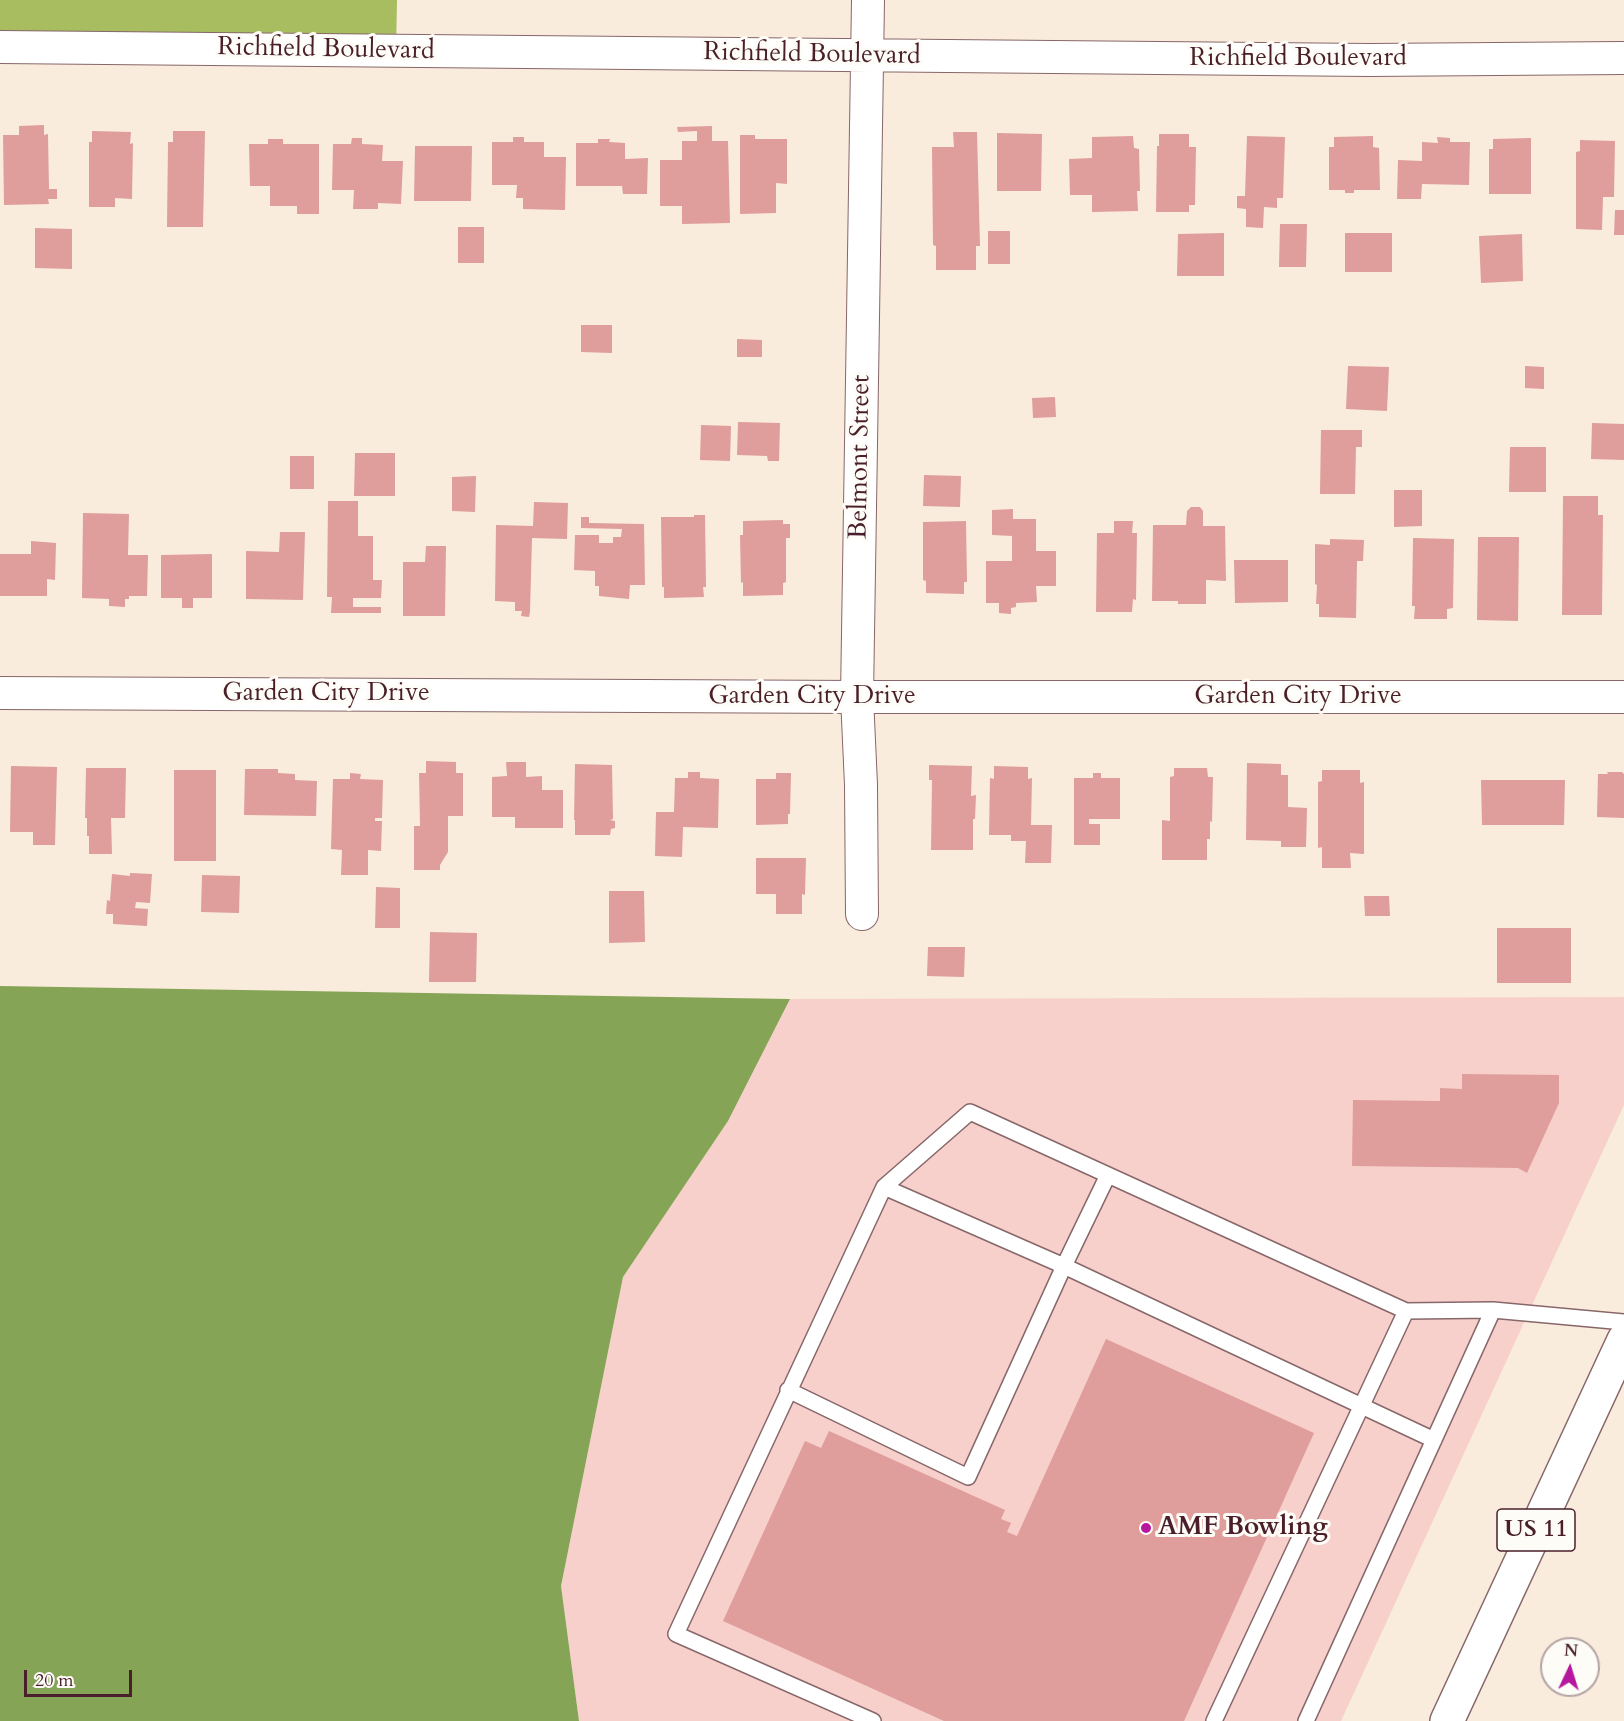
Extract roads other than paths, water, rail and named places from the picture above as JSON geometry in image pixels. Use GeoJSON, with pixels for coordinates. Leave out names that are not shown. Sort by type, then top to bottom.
{"type":"FeatureCollection","features":[{"type":"Feature","properties":{"kind":"main road","name":"US 11"},"geometry":{"type":"LineString","coordinates":[[1447,1721],[1624,1340]]}},
{"type":"Feature","properties":{"kind":"street","name":"Belmont Street"},"geometry":{"type":"LineString","coordinates":[[862,914],[861,785],[857,697],[868,0]]}},
{"type":"Feature","properties":{"kind":"street","name":"Richfield Boulevard"},"geometry":{"type":"LineString","coordinates":[[0,47],[1369,60],[1624,58]]}},
{"type":"Feature","properties":{"kind":"street","name":"Garden City Drive"},"geometry":{"type":"LineString","coordinates":[[0,693],[857,697],[1624,697]]}},
{"type":"Feature","properties":{"kind":"lane"},"geometry":{"type":"LineString","coordinates":[[873,1721],[676,1634],[884,1187],[970,1112],[1406,1311],[1493,1310],[1624,1322]]}},
{"type":"Feature","properties":{"kind":"lane"},"geometry":{"type":"LineString","coordinates":[[788,1390],[968,1477],[1108,1175]]}},
{"type":"Feature","properties":{"kind":"lane"},"geometry":{"type":"LineString","coordinates":[[884,1187],[1064,1266],[1434,1440]]}},
{"type":"Feature","properties":{"kind":"lane"},"geometry":{"type":"LineString","coordinates":[[1306,1721],[1493,1310]]}},
{"type":"Feature","properties":{"kind":"lane"},"geometry":{"type":"LineString","coordinates":[[1214,1721],[1406,1311]]}},
{"type":"Feature","properties":{"kind":"place","name":"AMF Bowling"},"geometry":{"type":"Point","coordinates":[1146,1528]}}]}
